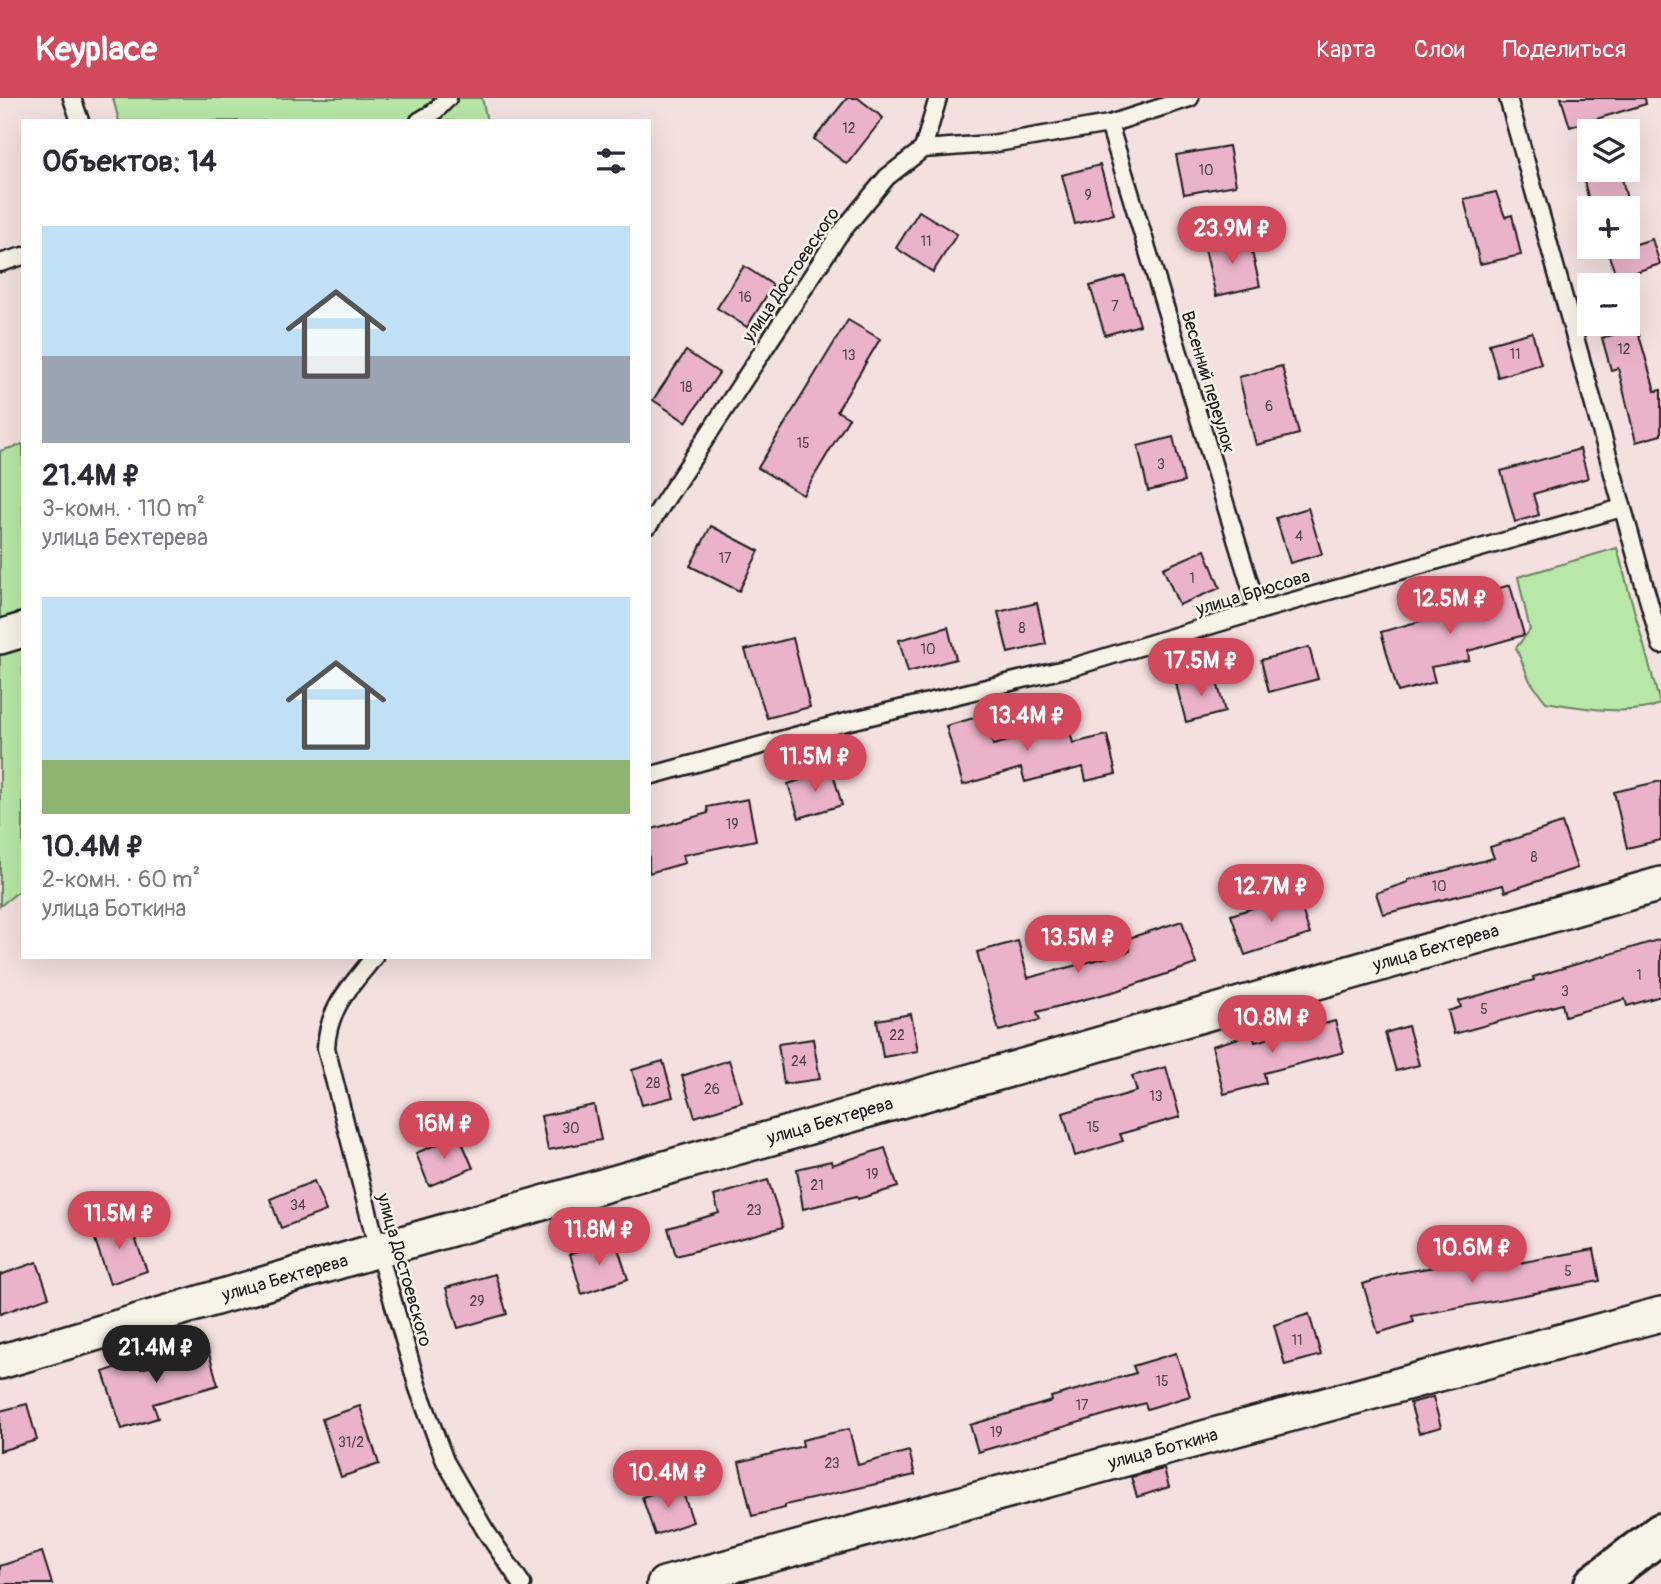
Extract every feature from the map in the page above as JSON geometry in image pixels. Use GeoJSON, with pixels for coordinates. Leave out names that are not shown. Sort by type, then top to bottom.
{"type":"FeatureCollection","features":[{"type":"Feature","properties":{"kind":"street"},"geometry":{"type":"LineString","coordinates":[[0,637],[21,631]]}},
{"type":"Feature","properties":{"kind":"street","name":"улица Бехтерева"},"geometry":{"type":"LineString","coordinates":[[0,1362],[378,1250],[1661,884]]}},
{"type":"Feature","properties":{"kind":"street","name":"улица Боткина"},"geometry":{"type":"LineString","coordinates":[[664,1584],[1661,1314]]}},
{"type":"Feature","properties":{"kind":"street"},"geometry":{"type":"LineString","coordinates":[[1594,1584],[1661,1533]]}},
{"type":"Feature","properties":{"kind":"lane"},"geometry":{"type":"LineString","coordinates":[[72,98],[79,119]]}},
{"type":"Feature","properties":{"kind":"lane"},"geometry":{"type":"LineString","coordinates":[[422,119],[448,98]]}},
{"type":"Feature","properties":{"kind":"lane"},"geometry":{"type":"LineString","coordinates":[[938,98],[923,149],[991,144],[1109,124],[1190,98]]}},
{"type":"Feature","properties":{"kind":"lane"},"geometry":{"type":"LineString","coordinates":[[1508,98],[1661,645]]}},
{"type":"Feature","properties":{"kind":"lane","name":"Весенний переулок"},"geometry":{"type":"LineString","coordinates":[[1109,124],[1258,611]]}},
{"type":"Feature","properties":{"kind":"lane","name":"улица Достоевского"},"geometry":{"type":"LineString","coordinates":[[651,523],[838,236],[887,177],[923,149]]}},
{"type":"Feature","properties":{"kind":"lane"},"geometry":{"type":"LineString","coordinates":[[0,263],[21,257]]}},
{"type":"Feature","properties":{"kind":"lane","name":"улица Брюсова"},"geometry":{"type":"LineString","coordinates":[[651,775],[846,722],[1073,667],[1258,611],[1622,508]]}},
{"type":"Feature","properties":{"kind":"lane","name":"улица Достоевского"},"geometry":{"type":"LineString","coordinates":[[372,959],[335,1009],[327,1028],[326,1048],[378,1250],[418,1388],[445,1461],[485,1530],[522,1584]]}},
{"type":"Feature","properties":{"kind":"green space"},"geometry":{"type":"Polygon","coordinates":[[[113,98],[482,98],[487,119],[118,119],[113,98]]]}},
{"type":"Feature","properties":{"kind":"green space"},"geometry":{"type":"Polygon","coordinates":[[[21,445],[21,890],[0,906],[0,451],[21,445]]]}},
{"type":"Feature","properties":{"kind":"green space"},"geometry":{"type":"Polygon","coordinates":[[[1617,548],[1660,704],[1648,708],[1619,710],[1546,702],[1530,681],[1516,648],[1530,630],[1518,577],[1617,548]]]}},
{"type":"Feature","properties":{"kind":"building"},"geometry":{"type":"Polygon","coordinates":[[[847,98],[858,98],[883,118],[847,164],[814,139],[847,98]]]}},
{"type":"Feature","properties":{"kind":"building"},"geometry":{"type":"Polygon","coordinates":[[[1561,98],[1645,98],[1646,104],[1596,119],[1577,119],[1577,125],[1570,127],[1561,98]]]}},
{"type":"Feature","properties":{"kind":"building"},"geometry":{"type":"Polygon","coordinates":[[[1229,146],[1236,185],[1184,194],[1176,155],[1229,146]]]}},
{"type":"Feature","properties":{"kind":"building"},"geometry":{"type":"Polygon","coordinates":[[[1100,165],[1114,214],[1075,224],[1062,175],[1100,165]]]}},
{"type":"Feature","properties":{"kind":"building"},"geometry":{"type":"Polygon","coordinates":[[[1584,182],[1623,182],[1626,196],[1588,196],[1584,182]]]}},
{"type":"Feature","properties":{"kind":"building"},"geometry":{"type":"Polygon","coordinates":[[[1496,192],[1505,217],[1512,215],[1521,255],[1480,264],[1464,199],[1496,192]]]}},
{"type":"Feature","properties":{"kind":"building"},"geometry":{"type":"Polygon","coordinates":[[[919,211],[957,234],[933,272],[896,248],[919,211]]]}},
{"type":"Feature","properties":{"kind":"building"},"geometry":{"type":"Polygon","coordinates":[[[1248,235],[1260,286],[1216,296],[1204,245],[1248,235]]]}},
{"type":"Feature","properties":{"kind":"building"},"geometry":{"type":"Polygon","coordinates":[[[1652,239],[1660,264],[1632,273],[1615,273],[1610,259],[1640,259],[1640,243],[1652,239]]]}},
{"type":"Feature","properties":{"kind":"building"},"geometry":{"type":"Polygon","coordinates":[[[744,266],[773,285],[747,327],[717,308],[744,266]]]}},
{"type":"Feature","properties":{"kind":"building"},"geometry":{"type":"Polygon","coordinates":[[[1125,276],[1140,325],[1105,335],[1090,286],[1125,276]]]}},
{"type":"Feature","properties":{"kind":"building"},"geometry":{"type":"Polygon","coordinates":[[[848,320],[880,339],[837,411],[849,418],[803,495],[758,468],[848,320]]]}},
{"type":"Feature","properties":{"kind":"building"},"geometry":{"type":"Polygon","coordinates":[[[1532,332],[1541,364],[1498,377],[1489,344],[1532,332]]]}},
{"type":"Feature","properties":{"kind":"building"},"geometry":{"type":"Polygon","coordinates":[[[1639,336],[1655,391],[1661,390],[1661,435],[1636,442],[1618,368],[1611,370],[1602,338],[1639,336]]]}},
{"type":"Feature","properties":{"kind":"building"},"geometry":{"type":"Polygon","coordinates":[[[686,351],[719,373],[686,422],[653,400],[686,351]]]}},
{"type":"Feature","properties":{"kind":"building"},"geometry":{"type":"Polygon","coordinates":[[[1282,366],[1299,434],[1256,445],[1239,377],[1282,366]]]}},
{"type":"Feature","properties":{"kind":"building"},"geometry":{"type":"Polygon","coordinates":[[[1173,437],[1184,482],[1148,491],[1138,446],[1173,437]]]}},
{"type":"Feature","properties":{"kind":"building"},"geometry":{"type":"Polygon","coordinates":[[[1580,449],[1588,478],[1533,494],[1539,515],[1515,522],[1501,471],[1580,449]]]}},
{"type":"Feature","properties":{"kind":"building"},"geometry":{"type":"Polygon","coordinates":[[[1308,508],[1322,554],[1290,563],[1276,518],[1308,508]]]}},
{"type":"Feature","properties":{"kind":"building"},"geometry":{"type":"Polygon","coordinates":[[[711,526],[759,551],[739,591],[690,566],[711,526]]]}},
{"type":"Feature","properties":{"kind":"building"},"geometry":{"type":"Polygon","coordinates":[[[1205,550],[1220,588],[1179,605],[1163,568],[1205,550]]]}},
{"type":"Feature","properties":{"kind":"building"},"geometry":{"type":"Polygon","coordinates":[[[1510,585],[1524,635],[1468,651],[1469,660],[1431,667],[1435,682],[1398,692],[1381,632],[1431,618],[1429,610],[1474,602],[1472,596],[1510,585]]]}},
{"type":"Feature","properties":{"kind":"building"},"geometry":{"type":"Polygon","coordinates":[[[1037,603],[1046,644],[1008,653],[998,612],[1037,603]]]}},
{"type":"Feature","properties":{"kind":"building"},"geometry":{"type":"Polygon","coordinates":[[[948,627],[956,659],[908,672],[899,640],[948,627]]]}},
{"type":"Feature","properties":{"kind":"building"},"geometry":{"type":"Polygon","coordinates":[[[793,638],[810,707],[767,718],[745,650],[793,638]]]}},
{"type":"Feature","properties":{"kind":"building"},"geometry":{"type":"Polygon","coordinates":[[[1309,647],[1318,679],[1269,692],[1261,660],[1309,647]]]}},
{"type":"Feature","properties":{"kind":"building"},"geometry":{"type":"Polygon","coordinates":[[[1215,674],[1225,712],[1186,722],[1176,684],[1215,674]]]}},
{"type":"Feature","properties":{"kind":"building"},"geometry":{"type":"Polygon","coordinates":[[[984,715],[993,745],[1068,725],[1073,743],[1107,735],[1116,774],[1086,781],[1083,767],[1025,782],[1021,768],[963,785],[946,726],[984,715]]]}},
{"type":"Feature","properties":{"kind":"building"},"geometry":{"type":"Polygon","coordinates":[[[832,770],[842,805],[799,818],[788,784],[832,770]]]}},
{"type":"Feature","properties":{"kind":"building"},"geometry":{"type":"Polygon","coordinates":[[[1661,781],[1661,840],[1627,848],[1614,792],[1661,781]]]}},
{"type":"Feature","properties":{"kind":"building"},"geometry":{"type":"Polygon","coordinates":[[[748,799],[756,840],[683,855],[685,863],[651,872],[651,829],[708,813],[707,807],[748,799]]]}},
{"type":"Feature","properties":{"kind":"building"},"geometry":{"type":"Polygon","coordinates":[[[1562,823],[1577,868],[1505,892],[1503,885],[1383,914],[1376,893],[1408,880],[1494,858],[1490,847],[1562,823]]]}},
{"type":"Feature","properties":{"kind":"building"},"geometry":{"type":"Polygon","coordinates":[[[1297,894],[1310,934],[1245,955],[1231,915],[1297,894]]]}},
{"type":"Feature","properties":{"kind":"building"},"geometry":{"type":"Polygon","coordinates":[[[1182,921],[1196,964],[1116,991],[1037,1012],[1040,1020],[999,1031],[977,952],[1018,941],[1028,978],[1130,951],[1126,939],[1182,921]]]}},
{"type":"Feature","properties":{"kind":"building"},"geometry":{"type":"Polygon","coordinates":[[[1661,939],[1661,996],[1627,1006],[1625,999],[1565,1016],[1562,1004],[1454,1034],[1448,1011],[1461,1007],[1459,1001],[1661,939]]]}},
{"type":"Feature","properties":{"kind":"building"},"geometry":{"type":"Polygon","coordinates":[[[911,1014],[918,1051],[883,1057],[877,1020],[911,1014]]]}},
{"type":"Feature","properties":{"kind":"building"},"geometry":{"type":"Polygon","coordinates":[[[1335,1021],[1344,1052],[1264,1073],[1266,1083],[1224,1094],[1212,1046],[1253,1034],[1255,1042],[1335,1021]]]}},
{"type":"Feature","properties":{"kind":"building"},"geometry":{"type":"Polygon","coordinates":[[[1408,1026],[1419,1065],[1396,1071],[1385,1033],[1408,1026]]]}},
{"type":"Feature","properties":{"kind":"building"},"geometry":{"type":"Polygon","coordinates":[[[813,1039],[820,1079],[784,1084],[778,1044],[813,1039]]]}},
{"type":"Feature","properties":{"kind":"building"},"geometry":{"type":"Polygon","coordinates":[[[729,1060],[742,1102],[695,1117],[682,1076],[729,1060]]]}},
{"type":"Feature","properties":{"kind":"building"},"geometry":{"type":"Polygon","coordinates":[[[663,1061],[673,1097],[642,1105],[632,1070],[663,1061]]]}},
{"type":"Feature","properties":{"kind":"building"},"geometry":{"type":"Polygon","coordinates":[[[1166,1067],[1180,1117],[1120,1134],[1123,1141],[1075,1156],[1063,1113],[1137,1091],[1132,1076],[1166,1067]]]}},
{"type":"Feature","properties":{"kind":"building"},"geometry":{"type":"Polygon","coordinates":[[[594,1105],[601,1140],[548,1150],[541,1116],[594,1105]]]}},
{"type":"Feature","properties":{"kind":"building"},"geometry":{"type":"Polygon","coordinates":[[[459,1135],[473,1168],[429,1186],[416,1153],[459,1135]]]}},
{"type":"Feature","properties":{"kind":"building"},"geometry":{"type":"Polygon","coordinates":[[[885,1148],[898,1187],[858,1199],[857,1196],[803,1209],[797,1169],[831,1161],[832,1165],[885,1148]]]}},
{"type":"Feature","properties":{"kind":"building"},"geometry":{"type":"Polygon","coordinates":[[[768,1180],[783,1227],[676,1256],[668,1228],[719,1213],[714,1196],[768,1180]]]}},
{"type":"Feature","properties":{"kind":"building"},"geometry":{"type":"Polygon","coordinates":[[[314,1181],[326,1211],[281,1228],[270,1199],[314,1181]]]}},
{"type":"Feature","properties":{"kind":"building"},"geometry":{"type":"Polygon","coordinates":[[[128,1219],[147,1271],[110,1284],[92,1231],[128,1219]]]}},
{"type":"Feature","properties":{"kind":"building"},"geometry":{"type":"Polygon","coordinates":[[[615,1239],[628,1279],[582,1294],[570,1254],[615,1239]]]}},
{"type":"Feature","properties":{"kind":"building"},"geometry":{"type":"Polygon","coordinates":[[[1594,1249],[1600,1281],[1412,1316],[1414,1322],[1378,1333],[1363,1284],[1398,1273],[1495,1257],[1497,1267],[1594,1249]]]}},
{"type":"Feature","properties":{"kind":"building"},"geometry":{"type":"Polygon","coordinates":[[[37,1262],[49,1297],[0,1314],[0,1275],[37,1262]]]}},
{"type":"Feature","properties":{"kind":"building"},"geometry":{"type":"Polygon","coordinates":[[[495,1274],[507,1314],[458,1328],[446,1288],[495,1274]]]}},
{"type":"Feature","properties":{"kind":"building"},"geometry":{"type":"Polygon","coordinates":[[[1309,1314],[1321,1355],[1285,1365],[1274,1325],[1309,1314]]]}},
{"type":"Feature","properties":{"kind":"building"},"geometry":{"type":"Polygon","coordinates":[[[208,1350],[218,1385],[153,1404],[158,1418],[122,1429],[103,1372],[138,1360],[141,1369],[208,1350]]]}},
{"type":"Feature","properties":{"kind":"building"},"geometry":{"type":"Polygon","coordinates":[[[1176,1353],[1190,1396],[1147,1409],[1145,1403],[978,1452],[970,1425],[1052,1401],[1051,1397],[1136,1373],[1133,1366],[1176,1353]]]}},
{"type":"Feature","properties":{"kind":"building"},"geometry":{"type":"Polygon","coordinates":[[[1433,1397],[1441,1427],[1419,1433],[1410,1403],[1433,1397]]]}},
{"type":"Feature","properties":{"kind":"building"},"geometry":{"type":"Polygon","coordinates":[[[27,1404],[37,1440],[0,1451],[0,1411],[27,1404]]]}},
{"type":"Feature","properties":{"kind":"building"},"geometry":{"type":"Polygon","coordinates":[[[360,1406],[379,1464],[341,1477],[322,1419],[360,1406]]]}},
{"type":"Feature","properties":{"kind":"building"},"geometry":{"type":"Polygon","coordinates":[[[849,1429],[858,1465],[909,1451],[915,1475],[785,1505],[785,1508],[752,1516],[739,1462],[803,1446],[802,1440],[849,1429]]]}},
{"type":"Feature","properties":{"kind":"building"},"geometry":{"type":"Polygon","coordinates":[[[1164,1469],[1169,1487],[1137,1497],[1131,1477],[1164,1469]]]}},
{"type":"Feature","properties":{"kind":"building"},"geometry":{"type":"Polygon","coordinates":[[[680,1484],[693,1522],[655,1535],[642,1497],[680,1484]]]}},
{"type":"Feature","properties":{"kind":"building"},"geometry":{"type":"Polygon","coordinates":[[[42,1552],[52,1584],[0,1584],[0,1566],[42,1552]]]}}]}
